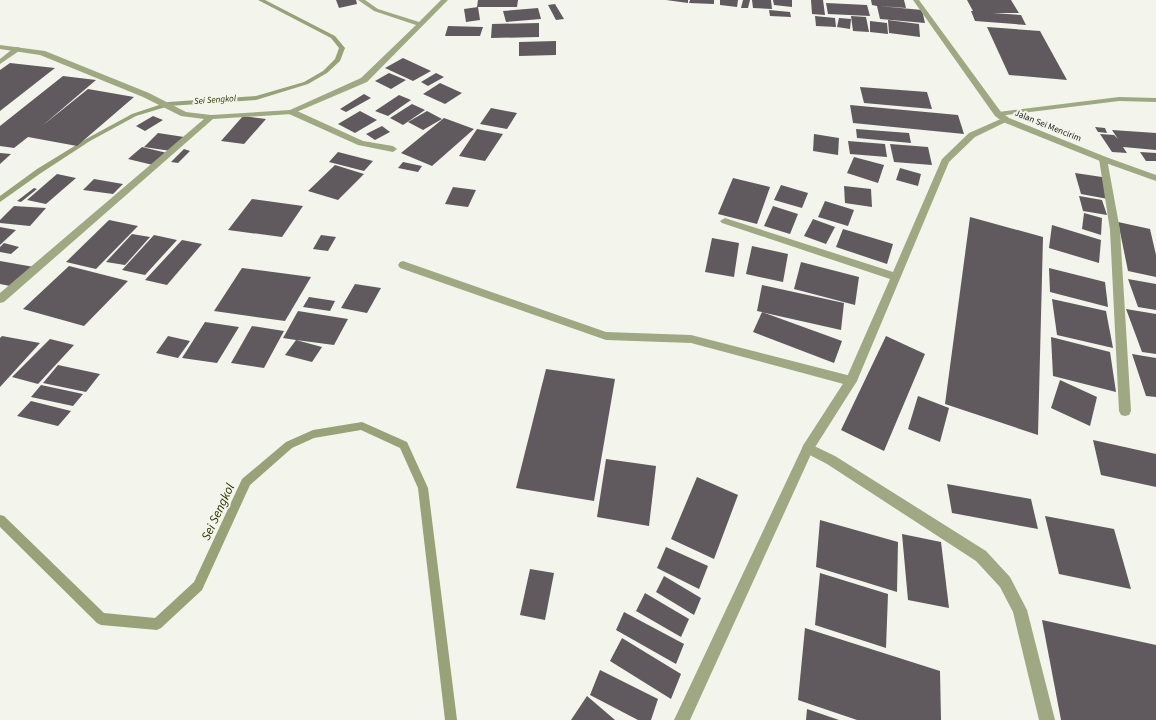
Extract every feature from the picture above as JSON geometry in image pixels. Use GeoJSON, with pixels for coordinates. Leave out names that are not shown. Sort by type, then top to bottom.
{"type":"FeatureCollection","features":[{"type":"Feature","properties":{"kind":"street"},"geometry":{"type":"LineString","coordinates":[[362,0],[376,10],[420,24]]}},
{"type":"Feature","properties":{"kind":"street"},"geometry":{"type":"LineString","coordinates":[[0,47],[42,53],[146,95],[184,114],[211,117],[292,112],[364,80],[445,0]]}},
{"type":"Feature","properties":{"kind":"street"},"geometry":{"type":"LineString","coordinates":[[916,0],[1002,117]]}},
{"type":"Feature","properties":{"kind":"street"},"geometry":{"type":"LineString","coordinates":[[0,62],[18,49]]}},
{"type":"Feature","properties":{"kind":"street"},"geometry":{"type":"LineString","coordinates":[[682,720],[808,448],[851,382],[946,161],[972,135],[1002,117],[1119,99],[1156,100]]}},
{"type":"Feature","properties":{"kind":"street"},"geometry":{"type":"LineString","coordinates":[[292,112],[360,143],[393,149]]}},
{"type":"Feature","properties":{"kind":"street"},"geometry":{"type":"LineString","coordinates":[[0,299],[211,117]]}},
{"type":"Feature","properties":{"kind":"street","name":"Jalan Sei Mencirim"},"geometry":{"type":"LineString","coordinates":[[1002,117],[1103,159],[1156,178]]}},
{"type":"Feature","properties":{"kind":"street"},"geometry":{"type":"LineString","coordinates":[[1103,159],[1115,230],[1125,411]]}},
{"type":"Feature","properties":{"kind":"street"},"geometry":{"type":"LineString","coordinates":[[725,221],[896,277]]}},
{"type":"Feature","properties":{"kind":"street"},"geometry":{"type":"LineString","coordinates":[[404,265],[606,336],[636,339],[670,337],[691,339],[851,382]]}},
{"type":"Feature","properties":{"kind":"street"},"geometry":{"type":"LineString","coordinates":[[808,448],[831,460],[981,556],[1005,582],[1020,610],[1047,720]]}},
{"type":"Feature","properties":{"kind":"building"},"geometry":{"type":"Polygon","coordinates":[[[336,0],[356,0],[357,4],[339,8],[336,0]]]}},
{"type":"Feature","properties":{"kind":"building"},"geometry":{"type":"Polygon","coordinates":[[[478,0],[518,0],[517,7],[477,7],[478,0]]]}},
{"type":"Feature","properties":{"kind":"building"},"geometry":{"type":"Polygon","coordinates":[[[666,0],[688,0],[688,3],[666,0]]]}},
{"type":"Feature","properties":{"kind":"building"},"geometry":{"type":"Polygon","coordinates":[[[690,0],[714,0],[714,4],[689,3],[690,0]]]}},
{"type":"Feature","properties":{"kind":"building"},"geometry":{"type":"Polygon","coordinates":[[[720,0],[738,0],[737,7],[720,5],[720,0]]]}},
{"type":"Feature","properties":{"kind":"building"},"geometry":{"type":"Polygon","coordinates":[[[743,0],[750,0],[748,8],[741,8],[743,0]]]}},
{"type":"Feature","properties":{"kind":"building"},"geometry":{"type":"Polygon","coordinates":[[[752,0],[771,0],[772,9],[753,8],[752,0]]]}},
{"type":"Feature","properties":{"kind":"building"},"geometry":{"type":"Polygon","coordinates":[[[773,0],[792,0],[792,7],[774,5],[773,0]]]}},
{"type":"Feature","properties":{"kind":"building"},"geometry":{"type":"Polygon","coordinates":[[[811,0],[823,0],[825,15],[812,14],[811,0]]]}},
{"type":"Feature","properties":{"kind":"building"},"geometry":{"type":"Polygon","coordinates":[[[871,0],[904,0],[906,8],[879,6],[922,10],[925,23],[880,19],[877,6],[872,5],[871,0]]]}},
{"type":"Feature","properties":{"kind":"building"},"geometry":{"type":"Polygon","coordinates":[[[967,0],[1011,0],[1019,13],[993,13],[1021,15],[1026,25],[975,21],[971,11],[973,11],[967,0]]]}},
{"type":"Feature","properties":{"kind":"building"},"geometry":{"type":"Polygon","coordinates":[[[826,3],[867,5],[870,16],[828,14],[826,3]]]}},
{"type":"Feature","properties":{"kind":"building"},"geometry":{"type":"Polygon","coordinates":[[[555,4],[564,19],[556,20],[548,5],[555,4]]]}},
{"type":"Feature","properties":{"kind":"building"},"geometry":{"type":"Polygon","coordinates":[[[478,7],[480,20],[466,22],[464,9],[478,7]]]}},
{"type":"Feature","properties":{"kind":"building"},"geometry":{"type":"Polygon","coordinates":[[[538,8],[541,19],[506,22],[503,11],[538,8]]]}},
{"type":"Feature","properties":{"kind":"building"},"geometry":{"type":"Polygon","coordinates":[[[769,10],[790,12],[791,17],[770,16],[769,10]]]}},
{"type":"Feature","properties":{"kind":"building"},"geometry":{"type":"Polygon","coordinates":[[[815,16],[835,18],[836,27],[816,26],[815,16]]]}},
{"type":"Feature","properties":{"kind":"building"},"geometry":{"type":"Polygon","coordinates":[[[851,16],[866,17],[869,32],[853,31],[851,16]]]}},
{"type":"Feature","properties":{"kind":"building"},"geometry":{"type":"Polygon","coordinates":[[[839,18],[851,19],[850,29],[837,27],[839,18]]]}},
{"type":"Feature","properties":{"kind":"building"},"geometry":{"type":"Polygon","coordinates":[[[888,20],[919,24],[920,37],[889,33],[888,20]]]}},
{"type":"Feature","properties":{"kind":"building"},"geometry":{"type":"Polygon","coordinates":[[[870,21],[887,23],[888,34],[870,32],[870,21]]]}},
{"type":"Feature","properties":{"kind":"building"},"geometry":{"type":"Polygon","coordinates":[[[539,23],[539,37],[491,38],[492,24],[539,23]]]}},
{"type":"Feature","properties":{"kind":"building"},"geometry":{"type":"Polygon","coordinates":[[[448,26],[483,27],[480,36],[445,36],[448,26]]]}},
{"type":"Feature","properties":{"kind":"building"},"geometry":{"type":"Polygon","coordinates":[[[987,27],[1040,31],[1067,80],[1009,75],[987,27]]]}},
{"type":"Feature","properties":{"kind":"building"},"geometry":{"type":"Polygon","coordinates":[[[556,41],[556,55],[519,56],[519,42],[556,41]]]}},
{"type":"Feature","properties":{"kind":"building"},"geometry":{"type":"Polygon","coordinates":[[[403,58],[431,71],[413,81],[385,68],[403,58]]]}},
{"type":"Feature","properties":{"kind":"building"},"geometry":{"type":"Polygon","coordinates":[[[10,63],[55,68],[0,111],[0,70],[10,63]]]}},
{"type":"Feature","properties":{"kind":"building"},"geometry":{"type":"Polygon","coordinates":[[[389,73],[406,80],[391,89],[375,81],[389,73]]]}},
{"type":"Feature","properties":{"kind":"building"},"geometry":{"type":"Polygon","coordinates":[[[436,73],[444,77],[428,86],[421,82],[436,73]]]}},
{"type":"Feature","properties":{"kind":"building"},"geometry":{"type":"Polygon","coordinates":[[[63,76],[96,80],[42,126],[88,89],[134,97],[77,146],[28,137],[14,148],[0,146],[0,126],[63,76]]]}},
{"type":"Feature","properties":{"kind":"building"},"geometry":{"type":"Polygon","coordinates":[[[440,83],[462,93],[445,104],[423,94],[440,83]]]}},
{"type":"Feature","properties":{"kind":"building"},"geometry":{"type":"Polygon","coordinates":[[[860,87],[927,92],[932,109],[864,103],[860,87]]]}},
{"type":"Feature","properties":{"kind":"building"},"geometry":{"type":"Polygon","coordinates":[[[364,94],[371,98],[346,112],[340,109],[364,94]]]}},
{"type":"Feature","properties":{"kind":"building"},"geometry":{"type":"Polygon","coordinates":[[[399,95],[411,100],[388,116],[375,111],[399,95]]]}},
{"type":"Feature","properties":{"kind":"building"},"geometry":{"type":"Polygon","coordinates":[[[412,104],[425,110],[403,125],[390,118],[412,104]]]}},
{"type":"Feature","properties":{"kind":"building"},"geometry":{"type":"Polygon","coordinates":[[[850,105],[958,115],[964,134],[853,123],[850,105]]]}},
{"type":"Feature","properties":{"kind":"building"},"geometry":{"type":"Polygon","coordinates":[[[491,108],[517,113],[507,129],[480,124],[491,108]]]}},
{"type":"Feature","properties":{"kind":"building"},"geometry":{"type":"Polygon","coordinates":[[[360,111],[377,120],[355,133],[338,124],[360,111]]]}},
{"type":"Feature","properties":{"kind":"building"},"geometry":{"type":"Polygon","coordinates":[[[427,111],[442,119],[423,130],[408,122],[427,111]]]}},
{"type":"Feature","properties":{"kind":"building"},"geometry":{"type":"Polygon","coordinates":[[[153,116],[163,120],[145,131],[136,126],[153,116]]]}},
{"type":"Feature","properties":{"kind":"building"},"geometry":{"type":"Polygon","coordinates":[[[243,116],[266,119],[244,144],[221,141],[243,116]]]}},
{"type":"Feature","properties":{"kind":"building"},"geometry":{"type":"Polygon","coordinates":[[[444,118],[474,129],[432,166],[401,153],[444,118]]]}},
{"type":"Feature","properties":{"kind":"building"},"geometry":{"type":"Polygon","coordinates":[[[382,126],[390,132],[375,140],[366,134],[382,126]]]}},
{"type":"Feature","properties":{"kind":"building"},"geometry":{"type":"Polygon","coordinates":[[[1095,127],[1105,128],[1107,133],[1098,132],[1095,127]]]}},
{"type":"Feature","properties":{"kind":"building"},"geometry":{"type":"Polygon","coordinates":[[[477,129],[503,134],[485,161],[459,156],[477,129]]]}},
{"type":"Feature","properties":{"kind":"building"},"geometry":{"type":"Polygon","coordinates":[[[856,129],[909,133],[911,143],[857,138],[856,129]]]}},
{"type":"Feature","properties":{"kind":"building"},"geometry":{"type":"Polygon","coordinates":[[[1112,130],[1156,133],[1156,150],[1123,147],[1127,153],[1112,152],[1100,134],[1114,135],[1118,139],[1112,130]]]}},
{"type":"Feature","properties":{"kind":"building"},"geometry":{"type":"Polygon","coordinates":[[[158,133],[184,137],[171,151],[144,147],[158,133]]]}},
{"type":"Feature","properties":{"kind":"building"},"geometry":{"type":"Polygon","coordinates":[[[814,134],[839,138],[838,155],[813,151],[814,134]]]}},
{"type":"Feature","properties":{"kind":"building"},"geometry":{"type":"Polygon","coordinates":[[[848,141],[885,144],[887,157],[850,154],[848,141]]]}},
{"type":"Feature","properties":{"kind":"building"},"geometry":{"type":"Polygon","coordinates":[[[890,144],[928,147],[932,165],[894,162],[890,144]]]}},
{"type":"Feature","properties":{"kind":"building"},"geometry":{"type":"Polygon","coordinates":[[[142,147],[167,153],[153,165],[128,159],[142,147]]]}},
{"type":"Feature","properties":{"kind":"building"},"geometry":{"type":"Polygon","coordinates":[[[184,149],[190,151],[178,163],[171,162],[184,149]]]}},
{"type":"Feature","properties":{"kind":"building"},"geometry":{"type":"Polygon","coordinates":[[[338,152],[373,161],[364,171],[329,162],[338,152]]]}},
{"type":"Feature","properties":{"kind":"building"},"geometry":{"type":"Polygon","coordinates":[[[1140,152],[1156,153],[1156,161],[1146,161],[1140,152]]]}},
{"type":"Feature","properties":{"kind":"building"},"geometry":{"type":"Polygon","coordinates":[[[0,153],[11,154],[0,164],[0,153]]]}},
{"type":"Feature","properties":{"kind":"building"},"geometry":{"type":"Polygon","coordinates":[[[854,157],[884,165],[878,183],[847,173],[854,157]]]}},
{"type":"Feature","properties":{"kind":"building"},"geometry":{"type":"Polygon","coordinates":[[[403,162],[422,166],[418,172],[398,168],[403,162]]]}},
{"type":"Feature","properties":{"kind":"building"},"geometry":{"type":"Polygon","coordinates":[[[335,165],[364,174],[338,200],[308,191],[335,165]]]}},
{"type":"Feature","properties":{"kind":"building"},"geometry":{"type":"Polygon","coordinates":[[[900,168],[921,174],[918,186],[896,180],[900,168]]]}},
{"type":"Feature","properties":{"kind":"building"},"geometry":{"type":"Polygon","coordinates":[[[1075,173],[1102,177],[1108,199],[1081,194],[1075,173]]]}},
{"type":"Feature","properties":{"kind":"building"},"geometry":{"type":"Polygon","coordinates":[[[57,174],[76,178],[46,204],[27,200],[57,174]]]}},
{"type":"Feature","properties":{"kind":"building"},"geometry":{"type":"Polygon","coordinates":[[[733,178],[770,187],[757,224],[718,214],[733,178]]]}},
{"type":"Feature","properties":{"kind":"building"},"geometry":{"type":"Polygon","coordinates":[[[94,179],[123,184],[113,194],[83,190],[94,179]]]}},
{"type":"Feature","properties":{"kind":"building"},"geometry":{"type":"Polygon","coordinates":[[[781,185],[808,193],[802,208],[774,200],[781,185]]]}},
{"type":"Feature","properties":{"kind":"building"},"geometry":{"type":"Polygon","coordinates":[[[844,186],[871,189],[872,207],[845,203],[844,186]]]}},
{"type":"Feature","properties":{"kind":"building"},"geometry":{"type":"Polygon","coordinates":[[[453,187],[476,190],[468,207],[445,204],[453,187]]]}},
{"type":"Feature","properties":{"kind":"building"},"geometry":{"type":"Polygon","coordinates":[[[34,188],[37,189],[21,202],[17,201],[34,188]]]}},
{"type":"Feature","properties":{"kind":"building"},"geometry":{"type":"Polygon","coordinates":[[[1079,196],[1102,200],[1107,215],[1083,211],[1079,196]]]}},
{"type":"Feature","properties":{"kind":"building"},"geometry":{"type":"Polygon","coordinates":[[[252,199],[303,206],[282,237],[228,230],[252,199]]]}},
{"type":"Feature","properties":{"kind":"building"},"geometry":{"type":"Polygon","coordinates":[[[825,201],[854,210],[848,226],[818,217],[825,201]]]}},
{"type":"Feature","properties":{"kind":"building"},"geometry":{"type":"Polygon","coordinates":[[[14,206],[46,208],[30,226],[0,223],[0,220],[14,206]]]}},
{"type":"Feature","properties":{"kind":"building"},"geometry":{"type":"Polygon","coordinates":[[[773,206],[798,214],[790,234],[764,226],[773,206]]]}},
{"type":"Feature","properties":{"kind":"building"},"geometry":{"type":"Polygon","coordinates":[[[1084,213],[1102,218],[1101,235],[1082,229],[1084,213]]]}},
{"type":"Feature","properties":{"kind":"building"},"geometry":{"type":"Polygon","coordinates":[[[970,217],[1043,237],[1038,435],[945,404],[970,217]]]}},
{"type":"Feature","properties":{"kind":"building"},"geometry":{"type":"Polygon","coordinates":[[[813,219],[835,227],[826,244],[804,236],[813,219]]]}},
{"type":"Feature","properties":{"kind":"building"},"geometry":{"type":"Polygon","coordinates":[[[109,220],[138,226],[96,269],[66,262],[109,220]]]}},
{"type":"Feature","properties":{"kind":"building"},"geometry":{"type":"Polygon","coordinates":[[[1118,222],[1150,229],[1156,255],[1156,277],[1128,271],[1118,222]]]}},
{"type":"Feature","properties":{"kind":"building"},"geometry":{"type":"Polygon","coordinates":[[[1052,225],[1101,240],[1099,263],[1049,248],[1052,225]]]}},
{"type":"Feature","properties":{"kind":"building"},"geometry":{"type":"Polygon","coordinates":[[[0,227],[16,230],[0,245],[0,227]]]}},
{"type":"Feature","properties":{"kind":"building"},"geometry":{"type":"Polygon","coordinates":[[[843,229],[893,244],[887,264],[836,247],[843,229]]]}},
{"type":"Feature","properties":{"kind":"building"},"geometry":{"type":"Polygon","coordinates":[[[132,234],[150,237],[125,265],[106,262],[132,234]]]}},
{"type":"Feature","properties":{"kind":"building"},"geometry":{"type":"Polygon","coordinates":[[[154,235],[177,240],[145,275],[122,270],[154,235]]]}},
{"type":"Feature","properties":{"kind":"building"},"geometry":{"type":"Polygon","coordinates":[[[321,235],[336,237],[328,251],[313,249],[321,235]]]}},
{"type":"Feature","properties":{"kind":"building"},"geometry":{"type":"Polygon","coordinates":[[[712,238],[739,243],[734,277],[705,272],[712,238]]]}},
{"type":"Feature","properties":{"kind":"building"},"geometry":{"type":"Polygon","coordinates":[[[182,240],[202,244],[167,285],[145,280],[182,240]]]}},
{"type":"Feature","properties":{"kind":"building"},"geometry":{"type":"Polygon","coordinates":[[[4,243],[19,247],[11,254],[0,252],[0,247],[4,243]]]}},
{"type":"Feature","properties":{"kind":"building"},"geometry":{"type":"Polygon","coordinates":[[[752,246],[788,254],[783,282],[746,274],[752,246]]]}},
{"type":"Feature","properties":{"kind":"building"},"geometry":{"type":"Polygon","coordinates":[[[0,261],[34,267],[15,287],[0,284],[0,261]]]}},
{"type":"Feature","properties":{"kind":"building"},"geometry":{"type":"Polygon","coordinates":[[[801,262],[859,277],[855,305],[794,289],[801,262]]]}},
{"type":"Feature","properties":{"kind":"building"},"geometry":{"type":"Polygon","coordinates":[[[69,266],[128,281],[84,326],[23,309],[69,266]]]}},
{"type":"Feature","properties":{"kind":"building"},"geometry":{"type":"Polygon","coordinates":[[[242,268],[311,277],[285,321],[214,311],[242,268]]]}},
{"type":"Feature","properties":{"kind":"building"},"geometry":{"type":"Polygon","coordinates":[[[1049,268],[1105,282],[1108,307],[1050,292],[1049,268]]]}},
{"type":"Feature","properties":{"kind":"building"},"geometry":{"type":"Polygon","coordinates":[[[1128,279],[1156,284],[1156,310],[1138,307],[1128,279]]]}},
{"type":"Feature","properties":{"kind":"building"},"geometry":{"type":"Polygon","coordinates":[[[355,284],[381,288],[367,313],[341,308],[355,284]]]}},
{"type":"Feature","properties":{"kind":"building"},"geometry":{"type":"Polygon","coordinates":[[[762,285],[844,303],[841,330],[757,311],[762,285]]]}},
{"type":"Feature","properties":{"kind":"building"},"geometry":{"type":"Polygon","coordinates":[[[309,297],[335,301],[330,311],[303,307],[309,297]]]}},
{"type":"Feature","properties":{"kind":"building"},"geometry":{"type":"Polygon","coordinates":[[[1052,299],[1106,311],[1113,348],[1057,335],[1052,299]]]}},
{"type":"Feature","properties":{"kind":"building"},"geometry":{"type":"Polygon","coordinates":[[[1126,309],[1156,314],[1156,354],[1142,352],[1126,309]]]}},
{"type":"Feature","properties":{"kind":"building"},"geometry":{"type":"Polygon","coordinates":[[[298,311],[348,319],[334,345],[283,338],[298,311]]]}},
{"type":"Feature","properties":{"kind":"building"},"geometry":{"type":"Polygon","coordinates":[[[762,312],[842,341],[834,363],[753,332],[762,312]]]}},
{"type":"Feature","properties":{"kind":"building"},"geometry":{"type":"Polygon","coordinates":[[[205,322],[239,327],[217,363],[182,358],[205,322]]]}},
{"type":"Feature","properties":{"kind":"building"},"geometry":{"type":"Polygon","coordinates":[[[252,326],[284,331],[264,368],[231,363],[252,326]]]}},
{"type":"Feature","properties":{"kind":"building"},"geometry":{"type":"Polygon","coordinates":[[[2,336],[40,343],[0,387],[0,338],[2,336]]]}},
{"type":"Feature","properties":{"kind":"building"},"geometry":{"type":"Polygon","coordinates":[[[168,336],[190,341],[178,358],[156,353],[168,336]]]}},
{"type":"Feature","properties":{"kind":"building"},"geometry":{"type":"Polygon","coordinates":[[[886,336],[925,354],[884,451],[841,430],[886,336]]]}},
{"type":"Feature","properties":{"kind":"building"},"geometry":{"type":"Polygon","coordinates":[[[1051,337],[1110,352],[1116,392],[1053,376],[1051,337]]]}},
{"type":"Feature","properties":{"kind":"building"},"geometry":{"type":"Polygon","coordinates":[[[50,339],[74,345],[38,384],[12,377],[50,339]]]}},
{"type":"Feature","properties":{"kind":"building"},"geometry":{"type":"Polygon","coordinates":[[[296,340],[322,347],[312,362],[285,355],[296,340]]]}},
{"type":"Feature","properties":{"kind":"building"},"geometry":{"type":"Polygon","coordinates":[[[1132,354],[1156,358],[1156,397],[1146,396],[1132,354]]]}},
{"type":"Feature","properties":{"kind":"building"},"geometry":{"type":"Polygon","coordinates":[[[58,365],[100,374],[86,392],[43,383],[58,365]]]}},
{"type":"Feature","properties":{"kind":"building"},"geometry":{"type":"Polygon","coordinates":[[[546,369],[615,379],[594,501],[516,488],[546,369]]]}},
{"type":"Feature","properties":{"kind":"building"},"geometry":{"type":"Polygon","coordinates":[[[1060,380],[1097,397],[1090,426],[1051,408],[1060,380]]]}},
{"type":"Feature","properties":{"kind":"building"},"geometry":{"type":"Polygon","coordinates":[[[41,385],[83,394],[73,406],[31,397],[41,385]]]}},
{"type":"Feature","properties":{"kind":"building"},"geometry":{"type":"Polygon","coordinates":[[[918,396],[949,408],[940,442],[908,429],[918,396]]]}},
{"type":"Feature","properties":{"kind":"building"},"geometry":{"type":"Polygon","coordinates":[[[31,401],[71,411],[58,426],[17,416],[31,401]]]}},
{"type":"Feature","properties":{"kind":"building"},"geometry":{"type":"Polygon","coordinates":[[[1093,440],[1156,454],[1156,487],[1101,475],[1093,440]]]}},
{"type":"Feature","properties":{"kind":"building"},"geometry":{"type":"Polygon","coordinates":[[[606,459],[656,466],[649,526],[597,517],[606,459]]]}},
{"type":"Feature","properties":{"kind":"building"},"geometry":{"type":"Polygon","coordinates":[[[697,477],[738,495],[714,559],[671,539],[697,477]]]}},
{"type":"Feature","properties":{"kind":"building"},"geometry":{"type":"Polygon","coordinates":[[[947,484],[1031,499],[1038,529],[952,513],[947,484]]]}},
{"type":"Feature","properties":{"kind":"building"},"geometry":{"type":"Polygon","coordinates":[[[1045,516],[1114,529],[1131,589],[1059,574],[1045,516]]]}},
{"type":"Feature","properties":{"kind":"building"},"geometry":{"type":"Polygon","coordinates":[[[820,520],[898,542],[897,592],[816,567],[820,520]]]}},
{"type":"Feature","properties":{"kind":"building"},"geometry":{"type":"Polygon","coordinates":[[[902,534],[941,542],[949,608],[908,600],[902,534]]]}},
{"type":"Feature","properties":{"kind":"building"},"geometry":{"type":"Polygon","coordinates":[[[666,547],[708,566],[699,589],[657,568],[666,547]]]}},
{"type":"Feature","properties":{"kind":"building"},"geometry":{"type":"Polygon","coordinates":[[[530,569],[554,573],[545,620],[520,615],[530,569]]]}},
{"type":"Feature","properties":{"kind":"building"},"geometry":{"type":"Polygon","coordinates":[[[820,573],[888,594],[886,648],[815,625],[820,573]]]}},
{"type":"Feature","properties":{"kind":"building"},"geometry":{"type":"Polygon","coordinates":[[[664,576],[701,598],[694,615],[656,592],[664,576]]]}},
{"type":"Feature","properties":{"kind":"building"},"geometry":{"type":"Polygon","coordinates":[[[645,593],[689,619],[681,637],[636,611],[645,593]]]}},
{"type":"Feature","properties":{"kind":"building"},"geometry":{"type":"Polygon","coordinates":[[[624,612],[684,644],[676,664],[616,630],[624,612]]]}},
{"type":"Feature","properties":{"kind":"building"},"geometry":{"type":"Polygon","coordinates":[[[1042,620],[1156,645],[1156,720],[1061,720],[1042,620]]]}},
{"type":"Feature","properties":{"kind":"building"},"geometry":{"type":"Polygon","coordinates":[[[805,628],[940,671],[941,720],[857,720],[798,700],[805,628]]]}},
{"type":"Feature","properties":{"kind":"building"},"geometry":{"type":"Polygon","coordinates":[[[622,638],[681,674],[671,699],[610,661],[622,638]]]}},
{"type":"Feature","properties":{"kind":"building"},"geometry":{"type":"Polygon","coordinates":[[[600,670],[658,699],[651,720],[638,720],[590,695],[600,670]]]}},
{"type":"Feature","properties":{"kind":"building"},"geometry":{"type":"Polygon","coordinates":[[[587,696],[615,720],[571,720],[587,696]]]}},
{"type":"Feature","properties":{"kind":"building"},"geometry":{"type":"Polygon","coordinates":[[[807,709],[839,720],[806,720],[807,709]]]}},
{"type":"Feature","properties":{"kind":"waterway","name":"Sei Sengkol"},"geometry":{"type":"LineString","coordinates":[[0,200],[39,171],[88,140],[134,115],[168,104],[256,98],[306,83],[325,72],[338,60],[342,48],[333,37],[261,0]]}},
{"type":"Feature","properties":{"kind":"waterway","name":"Sei Sengkol"},"geometry":{"type":"LineString","coordinates":[[0,520],[101,619],[157,624],[198,586],[246,482],[289,445],[313,434],[362,426],[404,445],[423,488],[451,720]]}}]}
